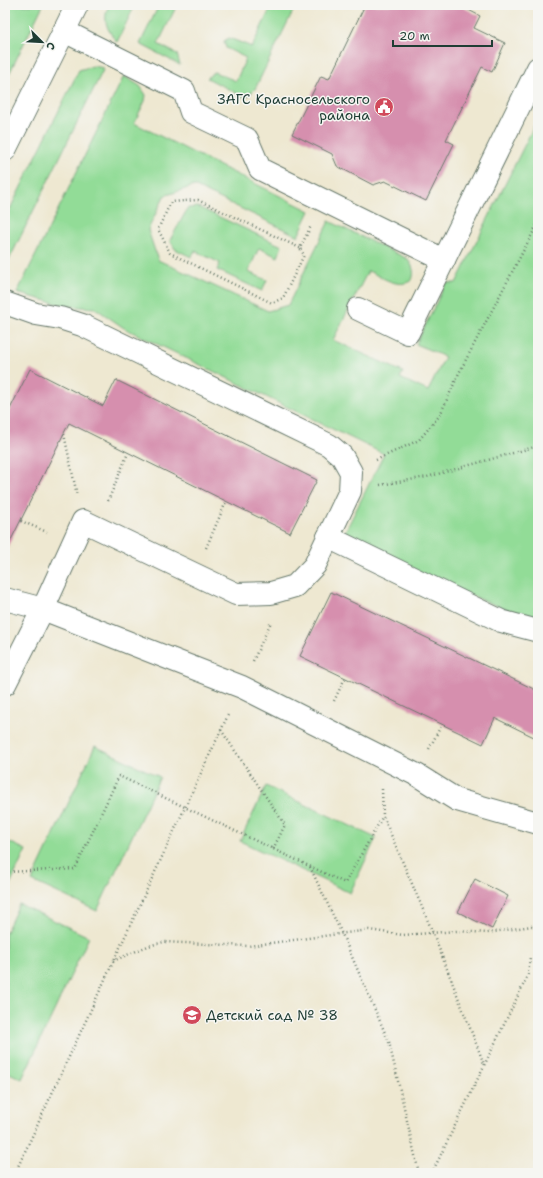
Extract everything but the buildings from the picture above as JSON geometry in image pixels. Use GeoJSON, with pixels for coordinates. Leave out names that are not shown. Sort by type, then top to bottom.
{"type":"FeatureCollection","features":[{"type":"Feature","properties":{"kind":"street"},"geometry":{"type":"LineString","coordinates":[[5,150],[77,5]]}},
{"type":"Feature","properties":{"kind":"street"},"geometry":{"type":"LineString","coordinates":[[64,31],[184,91],[191,112],[247,139],[260,169],[444,260]]}},
{"type":"Feature","properties":{"kind":"street"},"geometry":{"type":"LineString","coordinates":[[358,309],[408,333],[538,68]]}},
{"type":"Feature","properties":{"kind":"street"},"geometry":{"type":"LineString","coordinates":[[5,303],[36,314],[60,318],[82,325],[329,445],[342,456],[351,472],[350,491],[315,565],[295,586],[271,593],[236,594],[90,524],[43,609],[5,684]]}},
{"type":"Feature","properties":{"kind":"street"},"geometry":{"type":"LineString","coordinates":[[328,537],[501,620],[538,631]]}},
{"type":"Feature","properties":{"kind":"street"},"geometry":{"type":"LineString","coordinates":[[5,599],[43,609],[242,688],[417,775],[457,800],[538,823]]}},
{"type":"Feature","properties":{"kind":"path"},"geometry":{"type":"LineString","coordinates":[[198,200],[300,248],[304,255],[283,298],[272,303],[170,253],[158,229],[171,202],[198,200]]}},
{"type":"Feature","properties":{"kind":"path"},"geometry":{"type":"LineString","coordinates":[[300,248],[323,200]]}},
{"type":"Feature","properties":{"kind":"path"},"geometry":{"type":"LineString","coordinates":[[370,463],[419,440],[440,415],[459,373],[538,223]]}},
{"type":"Feature","properties":{"kind":"path"},"geometry":{"type":"LineString","coordinates":[[64,434],[90,524]]}},
{"type":"Feature","properties":{"kind":"path"},"geometry":{"type":"LineString","coordinates":[[376,486],[427,477],[538,446]]}},
{"type":"Feature","properties":{"kind":"path"},"geometry":{"type":"LineString","coordinates":[[90,524],[128,453]]}},
{"type":"Feature","properties":{"kind":"path"},"geometry":{"type":"LineString","coordinates":[[195,574],[226,502]]}},
{"type":"Feature","properties":{"kind":"path"},"geometry":{"type":"LineString","coordinates":[[242,688],[287,588]]}},
{"type":"Feature","properties":{"kind":"path"},"geometry":{"type":"LineString","coordinates":[[15,1173],[221,730],[285,825],[273,849]]}},
{"type":"Feature","properties":{"kind":"path"},"geometry":{"type":"LineString","coordinates":[[382,757],[383,816],[433,933],[484,1064]]}},
{"type":"Feature","properties":{"kind":"path"},"geometry":{"type":"LineString","coordinates":[[5,872],[75,869],[119,776],[345,883],[383,816]]}},
{"type":"Feature","properties":{"kind":"path"},"geometry":{"type":"LineString","coordinates":[[310,867],[342,934],[389,1042],[419,1173]]}},
{"type":"Feature","properties":{"kind":"path"},"geometry":{"type":"LineString","coordinates":[[113,961],[148,946],[164,942],[248,946],[370,930],[403,935],[487,932],[538,925]]}},
{"type":"Feature","properties":{"kind":"path"},"geometry":{"type":"LineString","coordinates":[[432,1173],[528,975],[530,957]]}},
{"type":"Feature","properties":{"kind":"green space"},"geometry":{"type":"Polygon","coordinates":[[[5,5],[43,5],[5,82],[5,5]]]}},
{"type":"Feature","properties":{"kind":"green space"},"geometry":{"type":"Polygon","coordinates":[[[109,5],[135,5],[117,42],[107,25],[106,15],[109,5]]]}},
{"type":"Feature","properties":{"kind":"green space"},"geometry":{"type":"Polygon","coordinates":[[[159,5],[177,5],[158,44],[177,54],[180,65],[140,44],[159,5]]]}},
{"type":"Feature","properties":{"kind":"green space"},"geometry":{"type":"Polygon","coordinates":[[[272,5],[296,5],[255,89],[246,98],[207,78],[214,72],[236,81],[246,58],[226,48],[224,41],[229,38],[252,47],[272,5]]]}},
{"type":"Feature","properties":{"kind":"green space"},"geometry":{"type":"Polygon","coordinates":[[[93,66],[104,68],[5,268],[5,219],[79,70],[93,66]]]}},
{"type":"Feature","properties":{"kind":"green space"},"geometry":{"type":"Polygon","coordinates":[[[124,76],[140,86],[146,95],[145,101],[134,123],[310,211],[298,236],[194,186],[164,196],[148,230],[158,260],[268,311],[288,305],[329,221],[408,259],[412,267],[413,274],[412,280],[407,283],[395,283],[368,271],[333,340],[403,372],[400,378],[428,391],[445,357],[416,344],[446,283],[456,283],[538,118],[538,622],[447,586],[344,534],[384,454],[124,328],[95,308],[66,306],[17,293],[124,76]]]}},
{"type":"Feature","properties":{"kind":"green space"},"geometry":{"type":"Polygon","coordinates":[[[198,207],[282,246],[278,257],[259,248],[248,272],[267,280],[262,291],[217,270],[220,263],[195,251],[191,257],[175,249],[170,240],[188,208],[198,207]]]}},
{"type":"Feature","properties":{"kind":"green space"},"geometry":{"type":"Polygon","coordinates":[[[95,746],[160,777],[97,911],[32,881],[95,746]]]}},
{"type":"Feature","properties":{"kind":"green space"},"geometry":{"type":"Polygon","coordinates":[[[266,786],[376,838],[350,893],[240,841],[266,786]]]}},
{"type":"Feature","properties":{"kind":"green space"},"geometry":{"type":"Polygon","coordinates":[[[5,840],[26,850],[5,895],[5,840]]]}},
{"type":"Feature","properties":{"kind":"green space"},"geometry":{"type":"Polygon","coordinates":[[[19,904],[89,937],[22,1079],[5,1071],[5,934],[19,904]]]}},
{"type":"Feature","properties":{"kind":"place","name":"ЗАГС Красносельского района"},"geometry":{"type":"Point","coordinates":[384,107]}},
{"type":"Feature","properties":{"kind":"place","name":"Детский сад № 38"},"geometry":{"type":"Point","coordinates":[192,1015]}}]}
